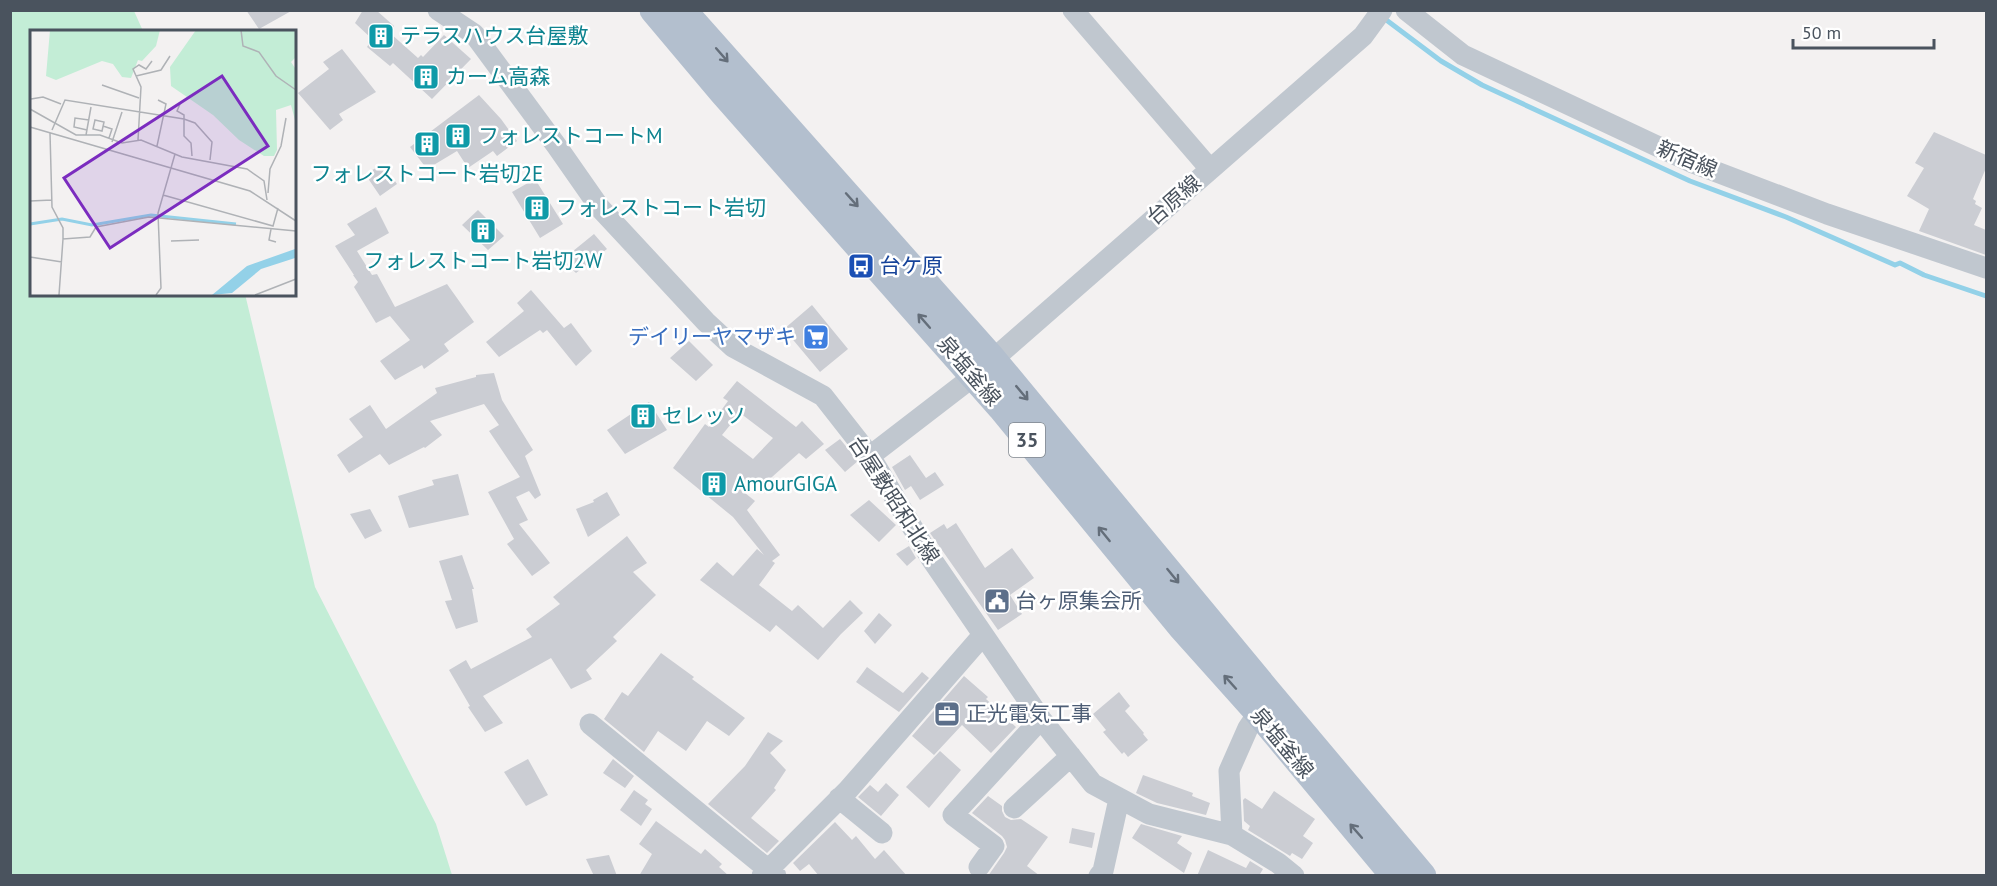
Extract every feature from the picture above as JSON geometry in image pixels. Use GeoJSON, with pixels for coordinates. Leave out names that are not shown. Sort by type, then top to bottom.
{"type":"FeatureCollection","features":[{"type":"Feature","properties":{"kind":"main road","name":"泉塩釜線"},"geometry":{"type":"LineString","coordinates":[[653,10],[722,92],[974,376],[1181,627],[1257,713],[1394,876]]}},
{"type":"Feature","properties":{"kind":"main road","name":"泉塩釜線"},"geometry":{"type":"LineString","coordinates":[[683,10],[993,359],[1423,876]]}},
{"type":"Feature","properties":{"kind":"street","name":"台屋敷昭和北線"},"geometry":{"type":"LineString","coordinates":[[438,10],[474,34],[600,208],[706,322],[733,347],[824,396],[870,456],[930,557],[1041,719],[1093,784],[1149,814],[1232,835],[1278,863],[1294,876]]}},
{"type":"Feature","properties":{"kind":"street"},"geometry":{"type":"LineString","coordinates":[[1073,10],[1210,169]]}},
{"type":"Feature","properties":{"kind":"street","name":"新宿線"},"geometry":{"type":"LineString","coordinates":[[1406,10],[1463,55],[1693,163],[1827,214],[1986,268]]}},
{"type":"Feature","properties":{"kind":"street","name":"台原線"},"geometry":{"type":"LineString","coordinates":[[870,456],[974,376],[1363,36],[1378,16]]}},
{"type":"Feature","properties":{"kind":"street"},"geometry":{"type":"LineString","coordinates":[[590,724],[769,874],[848,790],[983,635]]}},
{"type":"Feature","properties":{"kind":"street"},"geometry":{"type":"LineString","coordinates":[[1232,835],[1229,771],[1257,713]]}},
{"type":"Feature","properties":{"kind":"street"},"geometry":{"type":"LineString","coordinates":[[980,867],[993,846],[953,816],[1041,719]]}},
{"type":"Feature","properties":{"kind":"street"},"geometry":{"type":"LineString","coordinates":[[1014,808],[1071,756]]}},
{"type":"Feature","properties":{"kind":"street"},"geometry":{"type":"LineString","coordinates":[[839,798],[882,833]]}},
{"type":"Feature","properties":{"kind":"street"},"geometry":{"type":"LineString","coordinates":[[1099,876],[1103,871],[1119,799]]}},
{"type":"Feature","properties":{"kind":"green space"},"geometry":{"type":"Polygon","coordinates":[[[10,11],[134,11],[143,30],[30,30],[30,296],[245,296],[315,587],[436,824],[452,875],[11,875],[10,11]]]}},
{"type":"Feature","properties":{"kind":"building"},"geometry":{"type":"Polygon","coordinates":[[[246,10],[293,10],[259,29],[246,10]]]}},
{"type":"Feature","properties":{"kind":"building"},"geometry":{"type":"Polygon","coordinates":[[[363,10],[376,10],[394,26],[390,33],[418,58],[421,55],[423,57],[444,35],[471,59],[432,99],[393,63],[390,66],[367,47],[372,39],[355,23],[363,10]]]}},
{"type":"Feature","properties":{"kind":"building"},"geometry":{"type":"Polygon","coordinates":[[[342,49],[376,92],[339,114],[343,120],[330,130],[298,93],[329,69],[323,62],[342,49]]]}},
{"type":"Feature","properties":{"kind":"building"},"geometry":{"type":"Polygon","coordinates":[[[479,95],[517,141],[497,156],[493,151],[468,168],[457,151],[427,169],[410,147],[479,95]]]}},
{"type":"Feature","properties":{"kind":"building"},"geometry":{"type":"Polygon","coordinates":[[[1934,132],[1986,155],[1986,168],[1973,199],[1976,201],[1975,204],[1982,208],[1974,225],[1986,230],[1986,255],[1919,231],[1929,209],[1907,196],[1924,168],[1915,163],[1934,132]]]}},
{"type":"Feature","properties":{"kind":"building"},"geometry":{"type":"Polygon","coordinates":[[[383,164],[397,184],[380,196],[365,174],[383,164]]]}},
{"type":"Feature","properties":{"kind":"building","name":"フォレストコート岩切"},"geometry":{"type":"Polygon","coordinates":[[[535,179],[563,224],[540,238],[512,192],[535,179]]]}},
{"type":"Feature","properties":{"kind":"building"},"geometry":{"type":"Polygon","coordinates":[[[376,207],[389,233],[357,251],[372,275],[377,274],[395,307],[447,284],[474,322],[444,344],[449,351],[424,369],[422,365],[395,380],[380,361],[410,340],[390,316],[376,323],[354,287],[358,282],[335,246],[355,235],[347,224],[376,207]]]}},
{"type":"Feature","properties":{"kind":"building","name":"フォレストコート岩切2W"},"geometry":{"type":"Polygon","coordinates":[[[478,210],[504,236],[488,250],[462,225],[478,210]]]}},
{"type":"Feature","properties":{"kind":"building"},"geometry":{"type":"Polygon","coordinates":[[[594,234],[607,249],[576,273],[562,260],[594,234]]]}},
{"type":"Feature","properties":{"kind":"building"},"geometry":{"type":"Polygon","coordinates":[[[531,290],[564,328],[571,323],[592,351],[576,366],[547,330],[543,333],[540,330],[499,357],[486,342],[524,311],[517,303],[531,290]]]}},
{"type":"Feature","properties":{"kind":"building"},"geometry":{"type":"Polygon","coordinates":[[[812,305],[848,349],[820,372],[784,329],[812,305]]]}},
{"type":"Feature","properties":{"kind":"building"},"geometry":{"type":"Polygon","coordinates":[[[689,341],[713,365],[696,381],[670,358],[689,341]]]}},
{"type":"Feature","properties":{"kind":"building"},"geometry":{"type":"Polygon","coordinates":[[[494,373],[502,400],[533,450],[525,456],[541,495],[535,499],[529,491],[516,497],[528,520],[519,524],[550,563],[532,576],[507,544],[514,539],[488,492],[520,477],[489,431],[499,425],[484,404],[430,421],[442,435],[425,448],[389,465],[380,454],[349,473],[337,455],[363,437],[349,419],[370,405],[386,429],[437,393],[435,388],[476,377],[476,375],[494,373]]]}},
{"type":"Feature","properties":{"kind":"building"},"geometry":{"type":"Polygon","coordinates":[[[737,381],[796,427],[802,421],[824,444],[806,459],[799,453],[772,477],[745,493],[755,501],[747,510],[780,555],[772,561],[775,563],[759,585],[792,611],[798,605],[823,628],[850,600],[863,613],[818,660],[776,625],[770,632],[700,580],[717,562],[733,576],[757,549],[764,555],[733,517],[673,468],[705,424],[709,427],[728,401],[723,398],[737,381]],[[740,413],[722,435],[753,459],[773,438],[740,413]]]}},
{"type":"Feature","properties":{"kind":"building","name":"セレッソ"},"geometry":{"type":"Polygon","coordinates":[[[649,402],[667,430],[625,454],[607,430],[649,402]]]}},
{"type":"Feature","properties":{"kind":"building"},"geometry":{"type":"Polygon","coordinates":[[[840,439],[858,461],[845,472],[825,450],[840,439]]]}},
{"type":"Feature","properties":{"kind":"building"},"geometry":{"type":"Polygon","coordinates":[[[910,455],[926,478],[935,472],[944,485],[920,500],[911,486],[905,490],[892,467],[910,455]]]}},
{"type":"Feature","properties":{"kind":"building"},"geometry":{"type":"Polygon","coordinates":[[[458,474],[469,515],[409,528],[398,496],[434,485],[432,480],[458,474]]]}},
{"type":"Feature","properties":{"kind":"building"},"geometry":{"type":"Polygon","coordinates":[[[607,492],[620,515],[588,537],[576,509],[594,502],[593,500],[607,492]]]}},
{"type":"Feature","properties":{"kind":"building"},"geometry":{"type":"Polygon","coordinates":[[[869,500],[896,525],[879,542],[850,515],[869,500]]]}},
{"type":"Feature","properties":{"kind":"building"},"geometry":{"type":"Polygon","coordinates":[[[370,509],[382,531],[365,539],[350,514],[370,509]]]}},
{"type":"Feature","properties":{"kind":"building"},"geometry":{"type":"Polygon","coordinates":[[[956,523],[985,568],[1012,548],[1034,578],[1010,595],[1022,614],[998,630],[930,533],[944,524],[947,529],[956,523]]]}},
{"type":"Feature","properties":{"kind":"building"},"geometry":{"type":"Polygon","coordinates":[[[627,536],[647,563],[633,572],[656,595],[613,637],[617,641],[586,670],[592,679],[571,689],[551,658],[483,696],[503,723],[485,732],[468,707],[470,706],[449,670],[466,660],[471,669],[532,637],[526,629],[560,604],[553,597],[627,536]]]}},
{"type":"Feature","properties":{"kind":"building"},"geometry":{"type":"Polygon","coordinates":[[[909,546],[916,558],[907,566],[896,554],[909,546]]]}},
{"type":"Feature","properties":{"kind":"building"},"geometry":{"type":"Polygon","coordinates":[[[462,555],[474,589],[472,589],[478,622],[456,629],[445,601],[452,600],[439,561],[462,555]]]}},
{"type":"Feature","properties":{"kind":"building"},"geometry":{"type":"Polygon","coordinates":[[[879,613],[892,625],[875,644],[864,631],[879,613]]]}},
{"type":"Feature","properties":{"kind":"building"},"geometry":{"type":"Polygon","coordinates":[[[661,653],[745,718],[729,736],[707,721],[686,751],[658,731],[644,752],[604,719],[622,692],[628,696],[661,653]]]}},
{"type":"Feature","properties":{"kind":"building"},"geometry":{"type":"Polygon","coordinates":[[[867,667],[903,693],[922,672],[929,678],[899,712],[856,682],[867,667]]]}},
{"type":"Feature","properties":{"kind":"building","name":"正光電気工事"},"geometry":{"type":"Polygon","coordinates":[[[964,676],[988,697],[986,699],[1016,727],[991,753],[962,725],[934,755],[912,736],[964,676]]]}},
{"type":"Feature","properties":{"kind":"building"},"geometry":{"type":"Polygon","coordinates":[[[1119,692],[1130,706],[1125,711],[1148,740],[1128,757],[1124,752],[1122,754],[1103,732],[1106,730],[1093,714],[1119,692]]]}},
{"type":"Feature","properties":{"kind":"building"},"geometry":{"type":"Polygon","coordinates":[[[768,732],[783,741],[770,753],[786,770],[774,788],[776,790],[751,818],[779,841],[767,853],[708,804],[745,766],[768,732]]]}},
{"type":"Feature","properties":{"kind":"building"},"geometry":{"type":"Polygon","coordinates":[[[940,751],[961,770],[929,808],[906,787],[940,751]]]}},
{"type":"Feature","properties":{"kind":"building"},"geometry":{"type":"Polygon","coordinates":[[[528,759],[548,795],[526,806],[504,772],[528,759]]]}},
{"type":"Feature","properties":{"kind":"building"},"geometry":{"type":"Polygon","coordinates":[[[613,759],[634,776],[625,788],[603,773],[613,759]]]}},
{"type":"Feature","properties":{"kind":"building"},"geometry":{"type":"Polygon","coordinates":[[[1143,775],[1193,793],[1192,796],[1210,803],[1206,815],[1157,803],[1136,793],[1143,775]]]}},
{"type":"Feature","properties":{"kind":"building"},"geometry":{"type":"Polygon","coordinates":[[[886,783],[899,795],[881,816],[858,797],[870,785],[878,792],[886,783]]]}},
{"type":"Feature","properties":{"kind":"building"},"geometry":{"type":"Polygon","coordinates":[[[634,790],[648,800],[645,804],[652,809],[641,826],[620,810],[634,790]]]}},
{"type":"Feature","properties":{"kind":"building"},"geometry":{"type":"Polygon","coordinates":[[[1274,791],[1315,819],[1303,836],[1313,843],[1302,859],[1292,853],[1290,856],[1248,830],[1250,826],[1244,821],[1243,800],[1245,798],[1262,809],[1274,791]]]}},
{"type":"Feature","properties":{"kind":"building"},"geometry":{"type":"Polygon","coordinates":[[[988,796],[1002,806],[1005,817],[1011,820],[1021,819],[1048,837],[1027,866],[1040,876],[988,876],[1007,847],[1002,836],[972,813],[988,796]]]}},
{"type":"Feature","properties":{"kind":"building"},"geometry":{"type":"Polygon","coordinates":[[[656,821],[701,854],[705,849],[722,864],[719,867],[729,876],[639,876],[652,854],[639,844],[656,821]]]}},
{"type":"Feature","properties":{"kind":"building"},"geometry":{"type":"Polygon","coordinates":[[[835,822],[852,840],[856,836],[875,859],[884,850],[907,876],[819,876],[809,864],[800,871],[793,863],[835,822]]]}},
{"type":"Feature","properties":{"kind":"building"},"geometry":{"type":"Polygon","coordinates":[[[1141,824],[1182,836],[1177,843],[1192,853],[1184,873],[1132,838],[1141,824]]]}},
{"type":"Feature","properties":{"kind":"building"},"geometry":{"type":"Polygon","coordinates":[[[1072,828],[1095,833],[1092,848],[1069,843],[1072,828]]]}},
{"type":"Feature","properties":{"kind":"building"},"geometry":{"type":"Polygon","coordinates":[[[1208,850],[1246,868],[1250,861],[1263,869],[1260,874],[1262,876],[1197,876],[1208,850]]]}},
{"type":"Feature","properties":{"kind":"building"},"geometry":{"type":"Polygon","coordinates":[[[609,855],[617,876],[594,876],[586,859],[609,855]]]}},
{"type":"Feature","properties":{"kind":"waterway"},"geometry":{"type":"LineString","coordinates":[[1381,16],[1441,61],[1482,85],[1690,181],[1786,217],[1895,265],[1900,263],[1924,275],[1986,296]]}},
{"type":"Feature","properties":{"kind":"place","name":"テラスハウス台屋敷"},"geometry":{"type":"Point","coordinates":[381,36]}},
{"type":"Feature","properties":{"kind":"place","name":"カーム高森"},"geometry":{"type":"Point","coordinates":[426,77]}},
{"type":"Feature","properties":{"kind":"place","name":"フォレストコートM"},"geometry":{"type":"Point","coordinates":[458,136]}},
{"type":"Feature","properties":{"kind":"place","name":"フォレストコート岩切2E"},"geometry":{"type":"Point","coordinates":[427,144]}},
{"type":"Feature","properties":{"kind":"place","name":"フォレストコート岩切"},"geometry":{"type":"Point","coordinates":[537,208]}},
{"type":"Feature","properties":{"kind":"place","name":"フォレストコート岩切2W"},"geometry":{"type":"Point","coordinates":[483,231]}},
{"type":"Feature","properties":{"kind":"place","name":"台ケ原"},"geometry":{"type":"Point","coordinates":[861,266]}},
{"type":"Feature","properties":{"kind":"place","name":"デイリーヤマザキ"},"geometry":{"type":"Point","coordinates":[816,337]}},
{"type":"Feature","properties":{"kind":"place","name":"セレッソ"},"geometry":{"type":"Point","coordinates":[643,416]}},
{"type":"Feature","properties":{"kind":"place","name":"AmourGIGA"},"geometry":{"type":"Point","coordinates":[714,484]}},
{"type":"Feature","properties":{"kind":"place","name":"台ヶ原集会所"},"geometry":{"type":"Point","coordinates":[997,601]}},
{"type":"Feature","properties":{"kind":"place","name":"正光電気工事"},"geometry":{"type":"Point","coordinates":[947,714]}}]}
